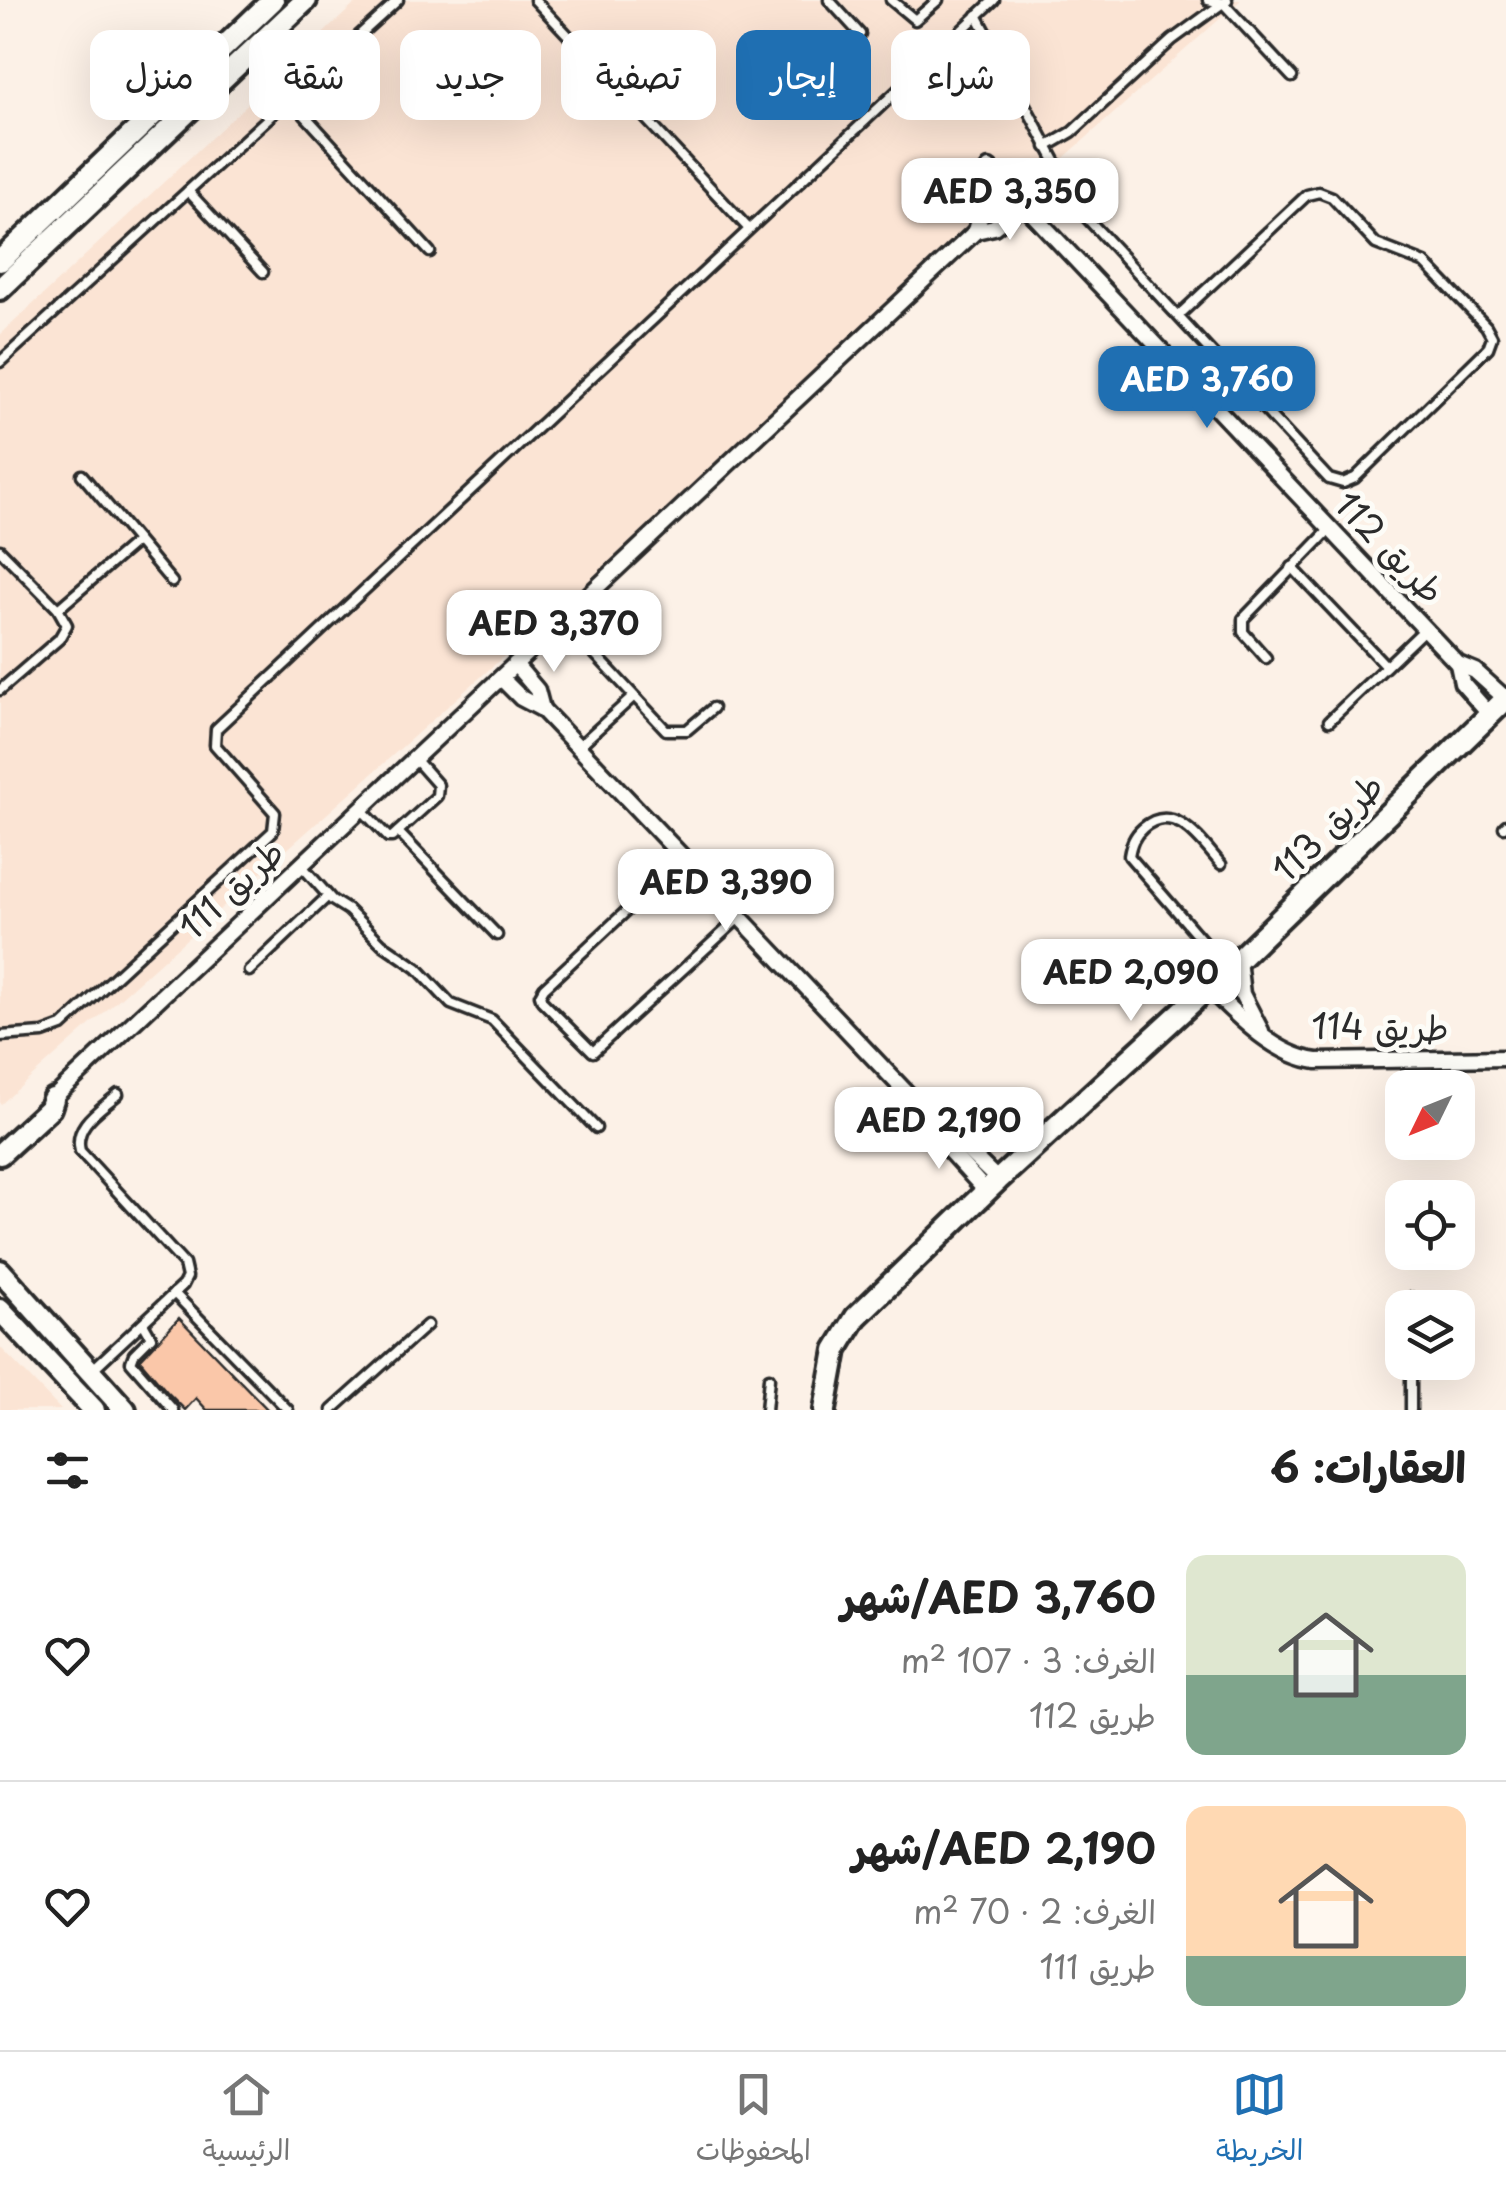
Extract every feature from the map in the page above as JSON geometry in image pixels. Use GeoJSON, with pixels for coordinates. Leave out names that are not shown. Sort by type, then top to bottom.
{"type":"FeatureCollection","features":[{"type":"Feature","properties":{"kind":"street"},"geometry":{"type":"LineString","coordinates":[[0,261],[274,0]]}},
{"type":"Feature","properties":{"kind":"street"},"geometry":{"type":"LineString","coordinates":[[0,289],[306,0]]}},
{"type":"Feature","properties":{"kind":"street","name":"طريق 112"},"geometry":{"type":"LineString","coordinates":[[988,168],[1458,664],[1475,671],[1506,699]]}},
{"type":"Feature","properties":{"kind":"street","name":"طريق 111"},"geometry":{"type":"LineString","coordinates":[[976,231],[981,212],[1006,186]]}},
{"type":"Feature","properties":{"kind":"street","name":"طريق 111"},"geometry":{"type":"LineString","coordinates":[[0,1140],[53,1099],[976,231],[994,227],[1022,204]]}},
{"type":"Feature","properties":{"kind":"street"},"geometry":{"type":"LineString","coordinates":[[515,664],[538,690],[542,708]]}},
{"type":"Feature","properties":{"kind":"street","name":"طريق 112"},"geometry":{"type":"LineString","coordinates":[[1458,664],[1462,683],[1490,715]]}},
{"type":"Feature","properties":{"kind":"street"},"geometry":{"type":"LineString","coordinates":[[500,678],[521,698],[542,708],[941,1130],[955,1138],[992,1185]]}},
{"type":"Feature","properties":{"kind":"street","name":"طريق 113"},"geometry":{"type":"LineString","coordinates":[[825,1410],[836,1350],[850,1324],[992,1185],[1208,988],[1506,699]]}},
{"type":"Feature","properties":{"kind":"street","name":"طريق 114"},"geometry":{"type":"LineString","coordinates":[[1232,965],[1261,1032]]}},
{"type":"Feature","properties":{"kind":"street","name":"طريق 114"},"geometry":{"type":"LineString","coordinates":[[1208,988],[1246,1023],[1298,1059],[1318,1062],[1506,1058]]}},
{"type":"Feature","properties":{"kind":"street"},"geometry":{"type":"LineString","coordinates":[[0,1154],[50,1108],[53,1099]]}},
{"type":"Feature","properties":{"kind":"street"},"geometry":{"type":"LineString","coordinates":[[0,1272],[125,1410]]}},
{"type":"Feature","properties":{"kind":"street"},"geometry":{"type":"LineString","coordinates":[[0,1310],[94,1410]]}},
{"type":"Feature","properties":{"kind":"street","name":"طريق 113"},"geometry":{"type":"LineString","coordinates":[[830,1388],[836,1410]]}},
{"type":"Feature","properties":{"kind":"lane"},"geometry":{"type":"LineString","coordinates":[[364,30],[398,0]]}},
{"type":"Feature","properties":{"kind":"lane"},"geometry":{"type":"LineString","coordinates":[[535,0],[748,228]]}},
{"type":"Feature","properties":{"kind":"lane"},"geometry":{"type":"LineString","coordinates":[[829,0],[856,30]]}},
{"type":"Feature","properties":{"kind":"lane"},"geometry":{"type":"LineString","coordinates":[[891,0],[914,20],[938,0]]}},
{"type":"Feature","properties":{"kind":"lane"},"geometry":{"type":"LineString","coordinates":[[0,1036],[43,1033],[62,1026],[273,832],[276,813],[215,745],[216,729],[994,0]]}},
{"type":"Feature","properties":{"kind":"lane"},"geometry":{"type":"LineString","coordinates":[[1208,0],[1225,2],[1292,77]]}},
{"type":"Feature","properties":{"kind":"lane"},"geometry":{"type":"LineString","coordinates":[[1046,148],[1072,132],[1172,40],[1225,2]]}},
{"type":"Feature","properties":{"kind":"lane"},"geometry":{"type":"LineString","coordinates":[[978,15],[1084,215],[1329,479],[1343,483],[1354,478],[1488,348],[1492,336],[1425,263],[1376,244],[1332,197],[1319,192],[1306,195],[1178,316]]}},
{"type":"Feature","properties":{"kind":"lane"},"geometry":{"type":"LineString","coordinates":[[0,362],[264,120]]}},
{"type":"Feature","properties":{"kind":"lane"},"geometry":{"type":"LineString","coordinates":[[309,120],[430,252]]}},
{"type":"Feature","properties":{"kind":"lane"},"geometry":{"type":"LineString","coordinates":[[188,191],[263,272]]}},
{"type":"Feature","properties":{"kind":"lane"},"geometry":{"type":"LineString","coordinates":[[82,475],[172,582]]}},
{"type":"Feature","properties":{"kind":"lane"},"geometry":{"type":"LineString","coordinates":[[1266,658],[1242,632],[1242,620],[1330,529]]}},
{"type":"Feature","properties":{"kind":"lane"},"geometry":{"type":"LineString","coordinates":[[58,609],[138,541]]}},
{"type":"Feature","properties":{"kind":"lane"},"geometry":{"type":"LineString","coordinates":[[0,550],[64,618],[64,633],[0,690]]}},
{"type":"Feature","properties":{"kind":"lane"},"geometry":{"type":"LineString","coordinates":[[1292,567],[1386,666]]}},
{"type":"Feature","properties":{"kind":"lane"},"geometry":{"type":"LineString","coordinates":[[1329,722],[1425,629]]}},
{"type":"Feature","properties":{"kind":"lane"},"geometry":{"type":"LineString","coordinates":[[594,653],[660,727],[673,732],[692,726],[713,708]]}},
{"type":"Feature","properties":{"kind":"lane"},"geometry":{"type":"LineString","coordinates":[[578,747],[633,696]]}},
{"type":"Feature","properties":{"kind":"lane"},"geometry":{"type":"LineString","coordinates":[[361,808],[388,837],[398,832],[440,791],[414,759]]}},
{"type":"Feature","properties":{"kind":"lane","name":"طريق 114"},"geometry":{"type":"LineString","coordinates":[[1221,864],[1185,825],[1172,818],[1161,818],[1139,832],[1129,856],[1232,965]]}},
{"type":"Feature","properties":{"kind":"lane"},"geometry":{"type":"LineString","coordinates":[[398,832],[497,935]]}},
{"type":"Feature","properties":{"kind":"lane"},"geometry":{"type":"LineString","coordinates":[[684,858],[544,988],[542,1001],[587,1048],[599,1050],[740,917]]}},
{"type":"Feature","properties":{"kind":"lane"},"geometry":{"type":"LineString","coordinates":[[301,865],[328,896],[382,944],[417,968],[452,1004],[492,1020],[596,1128]]}},
{"type":"Feature","properties":{"kind":"lane"},"geometry":{"type":"LineString","coordinates":[[249,971],[328,896]]}},
{"type":"Feature","properties":{"kind":"lane"},"geometry":{"type":"LineString","coordinates":[[91,1371],[174,1294],[187,1276],[184,1264],[80,1151],[82,1126],[118,1094]]}},
{"type":"Feature","properties":{"kind":"lane"},"geometry":{"type":"LineString","coordinates":[[174,1294],[288,1410]]}},
{"type":"Feature","properties":{"kind":"lane"},"geometry":{"type":"LineString","coordinates":[[143,1322],[152,1337],[131,1362],[173,1410]]}},
{"type":"Feature","properties":{"kind":"lane"},"geometry":{"type":"LineString","coordinates":[[332,1410],[427,1326]]}},
{"type":"Feature","properties":{"kind":"lane"},"geometry":{"type":"LineString","coordinates":[[766,1410],[769,1378]]}},
{"type":"Feature","properties":{"kind":"lane"},"geometry":{"type":"LineString","coordinates":[[1411,1380],[1411,1410]]}},
{"type":"Feature","properties":{"kind":"shaded area"},"geometry":{"type":"Polygon","coordinates":[[[359,0],[1241,0],[0,1105],[0,335],[249,103],[249,120],[380,120],[380,30],[327,30],[359,0]]]}},
{"type":"Feature","properties":{"kind":"shaded area"},"geometry":{"type":"Polygon","coordinates":[[[0,1347],[61,1410],[0,1410],[0,1347]]]}},
{"type":"Feature","properties":{"kind":"building"},"geometry":{"type":"Polygon","coordinates":[[[179,1318],[268,1410],[207,1410],[196,1398],[185,1410],[168,1393],[140,1360],[179,1318]]]}}]}
